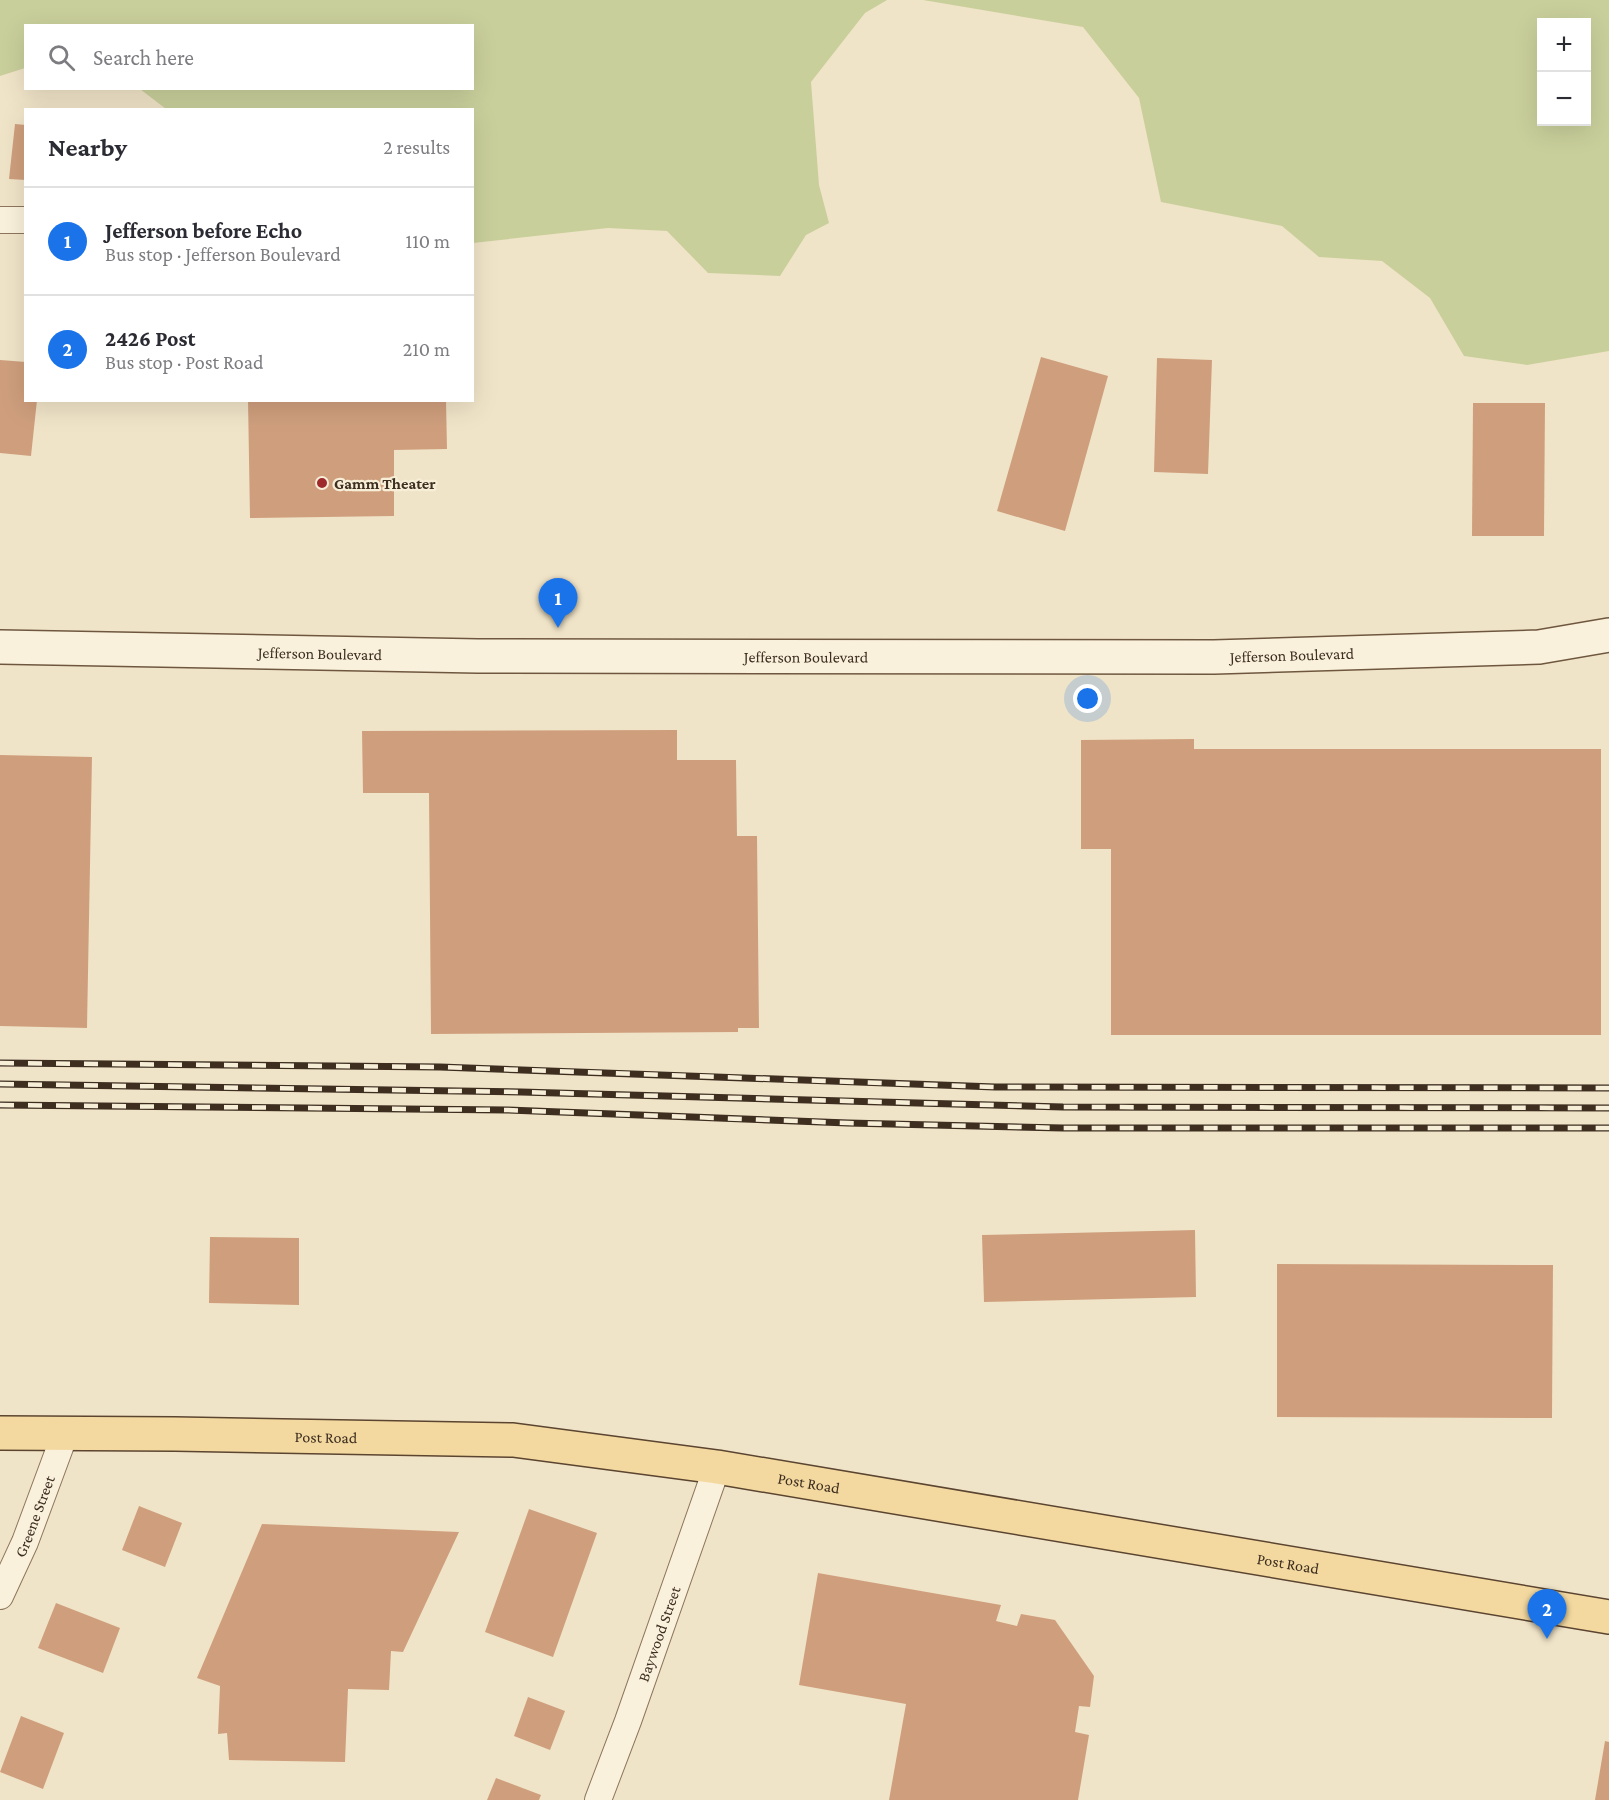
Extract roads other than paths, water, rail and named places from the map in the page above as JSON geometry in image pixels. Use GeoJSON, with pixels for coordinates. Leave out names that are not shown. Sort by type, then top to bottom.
{"type":"FeatureCollection","features":[{"type":"Feature","properties":{"kind":"main road","name":"Jefferson Boulevard"},"geometry":{"type":"LineString","coordinates":[[0,647],[478,656],[1214,657],[1539,647],[1609,635]]}},
{"type":"Feature","properties":{"kind":"main road","name":"Post Road"},"geometry":{"type":"LineString","coordinates":[[0,1433],[513,1440],[717,1467],[1609,1617]]}},
{"type":"Feature","properties":{"kind":"street"},"geometry":{"type":"LineString","coordinates":[[0,220],[24,220]]}},
{"type":"Feature","properties":{"kind":"street","name":"Greene Street"},"geometry":{"type":"LineString","coordinates":[[0,1596],[25,1542],[65,1434]]}},
{"type":"Feature","properties":{"kind":"street","name":"Baywood Street"},"geometry":{"type":"LineString","coordinates":[[598,1800],[717,1467]]}},
{"type":"Feature","properties":{"kind":"railway"},"geometry":{"type":"LineString","coordinates":[[0,1063],[440,1067],[995,1087],[1609,1088]]}},
{"type":"Feature","properties":{"kind":"railway"},"geometry":{"type":"LineString","coordinates":[[0,1084],[521,1092],[1063,1107],[1609,1108]]}},
{"type":"Feature","properties":{"kind":"railway"},"geometry":{"type":"LineString","coordinates":[[0,1105],[507,1110],[848,1123],[1063,1128],[1609,1128]]}},
{"type":"Feature","properties":{"kind":"place","name":"Gamm Theater"},"geometry":{"type":"Point","coordinates":[322,483]}},
{"type":"Feature","properties":{"kind":"place","name":"Jefferson before Echo"},"geometry":{"type":"Point","coordinates":[558,628]}},
{"type":"Feature","properties":{"kind":"place","name":"2426 Post"},"geometry":{"type":"Point","coordinates":[1547,1639]}}]}
